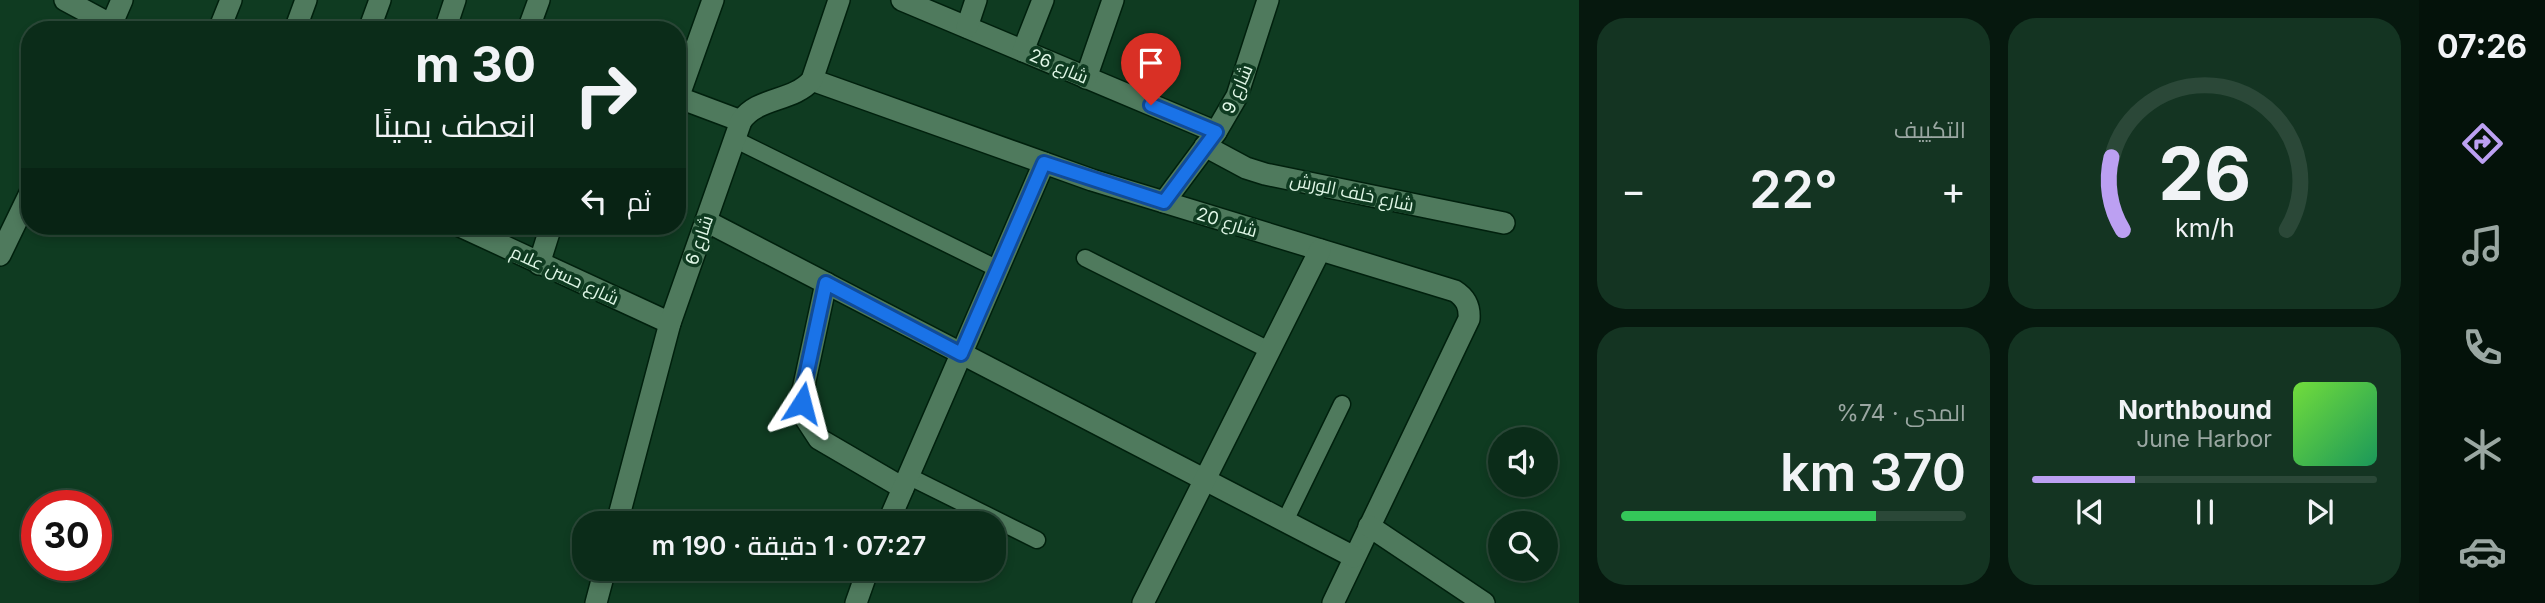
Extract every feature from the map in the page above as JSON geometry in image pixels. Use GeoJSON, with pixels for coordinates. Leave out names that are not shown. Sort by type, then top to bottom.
{"type":"FeatureCollection","features":[{"type":"Feature","properties":{"kind":"street"},"geometry":{"type":"LineString","coordinates":[[65,0],[102,21]]}},
{"type":"Feature","properties":{"kind":"street"},"geometry":{"type":"LineString","coordinates":[[116,21],[122,0]]}},
{"type":"Feature","properties":{"kind":"street"},"geometry":{"type":"LineString","coordinates":[[223,21],[231,0]]}},
{"type":"Feature","properties":{"kind":"street"},"geometry":{"type":"LineString","coordinates":[[298,21],[306,0]]}},
{"type":"Feature","properties":{"kind":"street"},"geometry":{"type":"LineString","coordinates":[[372,21],[380,0]]}},
{"type":"Feature","properties":{"kind":"street"},"geometry":{"type":"LineString","coordinates":[[448,21],[455,0]]}},
{"type":"Feature","properties":{"kind":"street"},"geometry":{"type":"LineString","coordinates":[[531,21],[539,0]]}},
{"type":"Feature","properties":{"kind":"street"},"geometry":{"type":"LineString","coordinates":[[686,75],[713,0]]}},
{"type":"Feature","properties":{"kind":"street"},"geometry":{"type":"LineString","coordinates":[[686,101],[737,130],[750,110],[802,90],[812,80],[839,0]]}},
{"type":"Feature","properties":{"kind":"street"},"geometry":{"type":"LineString","coordinates":[[967,27],[976,0]]}},
{"type":"Feature","properties":{"kind":"street"},"geometry":{"type":"LineString","coordinates":[[1023,51],[1043,0]]}},
{"type":"Feature","properties":{"kind":"street"},"geometry":{"type":"LineString","coordinates":[[1086,78],[1113,0]]}},
{"type":"Feature","properties":{"kind":"street","name":"شارع 9"},"geometry":{"type":"LineString","coordinates":[[1164,202],[1211,139],[1245,76],[1268,0]]}},
{"type":"Feature","properties":{"kind":"street","name":"شارع 26"},"geometry":{"type":"LineString","coordinates":[[907,1],[1086,78],[1211,139]]}},
{"type":"Feature","properties":{"kind":"street","name":"شارع 20"},"geometry":{"type":"LineString","coordinates":[[812,80],[1044,163],[1455,291],[1467,303],[1469,319],[1369,526]]}},
{"type":"Feature","properties":{"kind":"street","name":"شارع 6"},"geometry":{"type":"LineString","coordinates":[[620,511],[670,323],[737,130]]}},
{"type":"Feature","properties":{"kind":"street","name":"شارع خلف الورش"},"geometry":{"type":"LineString","coordinates":[[1211,139],[1247,168],[1265,174],[1504,223]]}},
{"type":"Feature","properties":{"kind":"street"},"geometry":{"type":"LineString","coordinates":[[893,511],[1044,163]]}},
{"type":"Feature","properties":{"kind":"street"},"geometry":{"type":"LineString","coordinates":[[0,255],[21,212]]}},
{"type":"Feature","properties":{"kind":"street"},"geometry":{"type":"LineString","coordinates":[[706,221],[1354,557]]}},
{"type":"Feature","properties":{"kind":"street","name":"شارع حسن علام"},"geometry":{"type":"LineString","coordinates":[[479,235],[670,323]]}},
{"type":"Feature","properties":{"kind":"street"},"geometry":{"type":"LineString","coordinates":[[539,264],[548,235]]}},
{"type":"Feature","properties":{"kind":"street"},"geometry":{"type":"LineString","coordinates":[[1143,603],[1320,250]]}},
{"type":"Feature","properties":{"kind":"street"},"geometry":{"type":"LineString","coordinates":[[826,283],[803,390],[804,416],[819,439],[905,482]]}},
{"type":"Feature","properties":{"kind":"street"},"geometry":{"type":"LineString","coordinates":[[1333,603],[1369,526],[1484,603]]}},
{"type":"Feature","properties":{"kind":"street"},"geometry":{"type":"LineString","coordinates":[[596,603],[602,581]]}},
{"type":"Feature","properties":{"kind":"street"},"geometry":{"type":"LineString","coordinates":[[856,603],[864,581]]}},
{"type":"Feature","properties":{"kind":"lane"},"geometry":{"type":"LineString","coordinates":[[737,130],[998,269]]}},
{"type":"Feature","properties":{"kind":"lane"},"geometry":{"type":"LineString","coordinates":[[1085,258],[1270,351]]}},
{"type":"Feature","properties":{"kind":"lane"},"geometry":{"type":"LineString","coordinates":[[1285,521],[1342,404]]}},
{"type":"Feature","properties":{"kind":"lane"},"geometry":{"type":"LineString","coordinates":[[905,482],[1037,540]]}},
{"type":"Feature","properties":{"kind":"route"},"geometry":{"type":"LineString","coordinates":[[802,403],[826,283],[961,354],[1044,163],[1164,202],[1216,132],[1151,105]]}}]}
